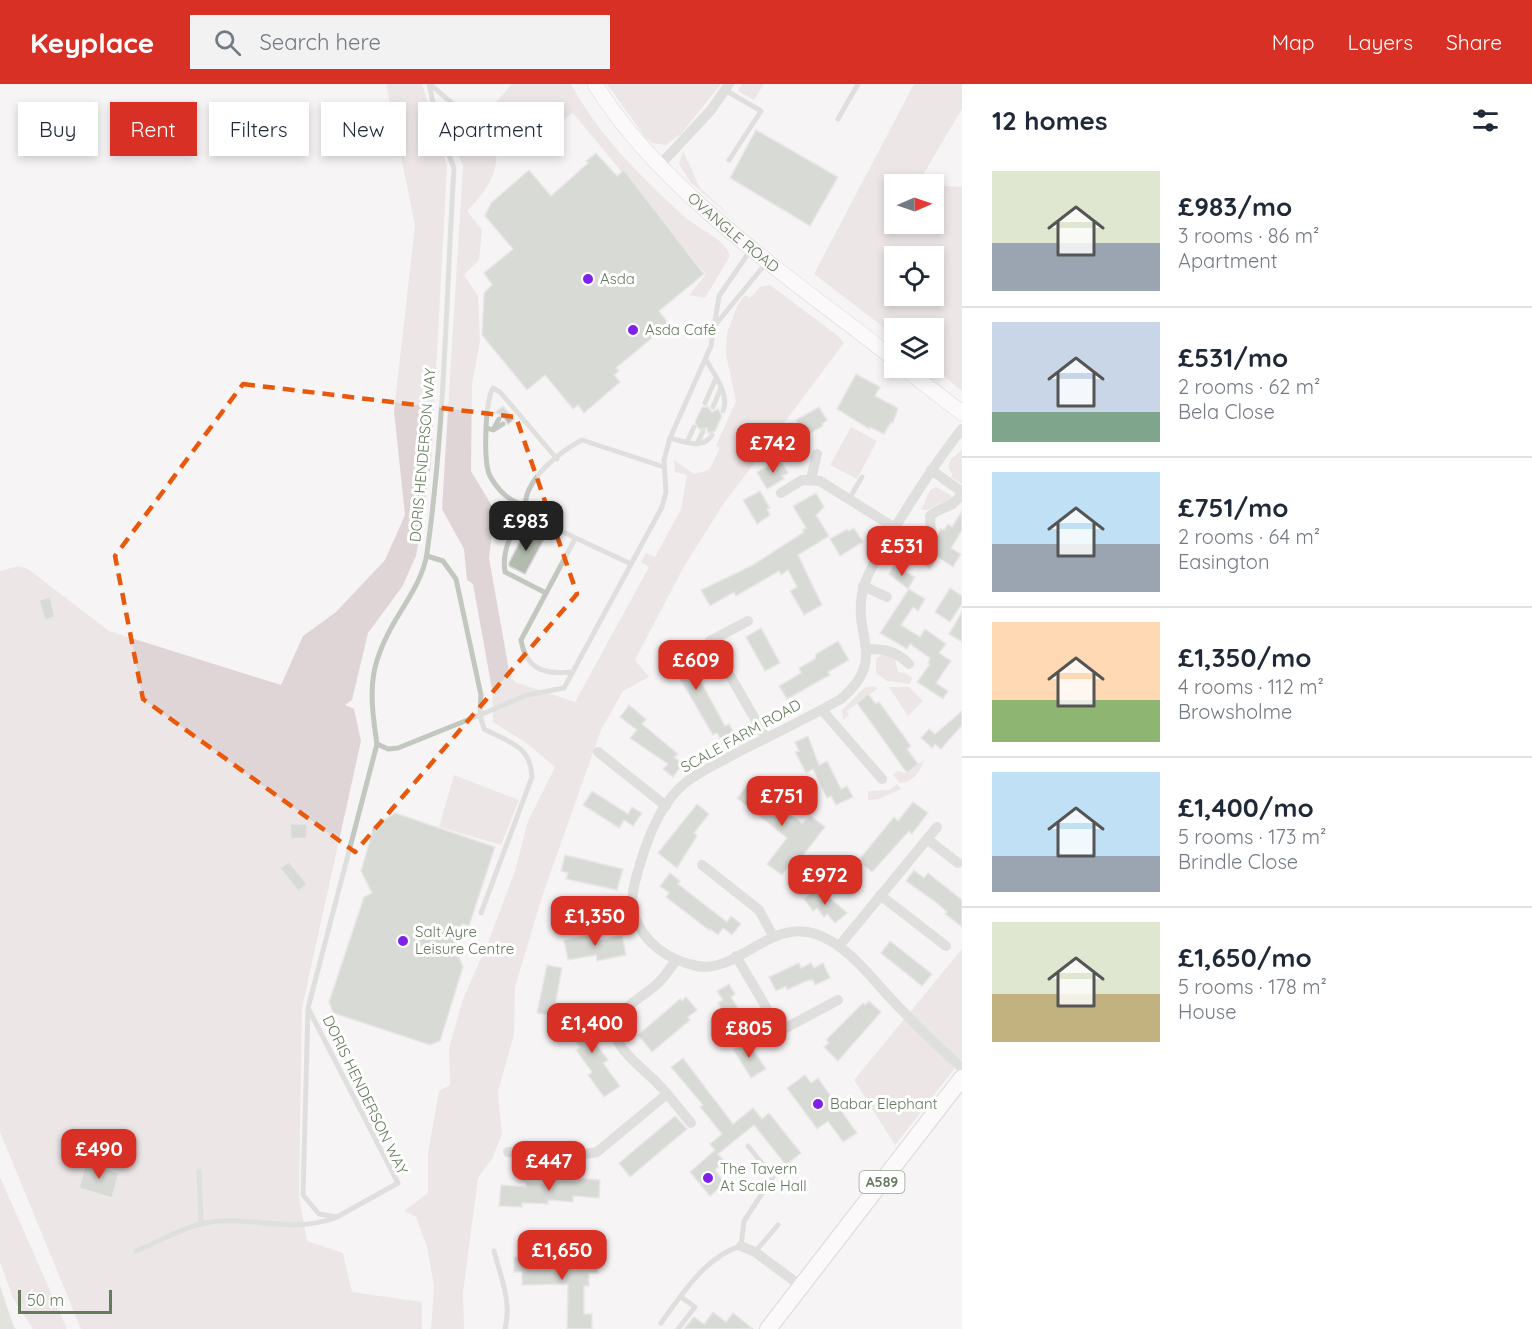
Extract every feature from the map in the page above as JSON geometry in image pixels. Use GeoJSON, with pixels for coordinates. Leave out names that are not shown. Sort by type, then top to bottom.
{"type":"FeatureCollection","features":[{"type":"Feature","properties":{"kind":"main road","name":"OVANGLE ROAD"},"geometry":{"type":"LineString","coordinates":[[595,84],[631,135],[659,166],[752,247],[884,352]]}},
{"type":"Feature","properties":{"kind":"main road"},"geometry":{"type":"LineString","coordinates":[[917,378],[962,414]]}},
{"type":"Feature","properties":{"kind":"main road","name":"A589"},"geometry":{"type":"LineString","coordinates":[[768,1329],[962,1078]]}},
{"type":"Feature","properties":{"kind":"street"},"geometry":{"type":"LineString","coordinates":[[659,166],[704,118],[727,87]]}},
{"type":"Feature","properties":{"kind":"street","name":"SCALE FARM ROAD"},"geometry":{"type":"LineString","coordinates":[[632,906],[634,886],[652,830],[666,806],[684,784],[822,710],[855,687],[862,674],[867,649],[860,609],[868,573],[931,470],[962,429]]}},
{"type":"Feature","properties":{"kind":"street"},"geometry":{"type":"LineString","coordinates":[[811,479],[817,454]]}},
{"type":"Feature","properties":{"kind":"street"},"geometry":{"type":"LineString","coordinates":[[931,470],[962,493],[949,508],[930,516],[931,532]]}},
{"type":"Feature","properties":{"kind":"street"},"geometry":{"type":"LineString","coordinates":[[781,493],[802,480],[820,481],[895,528]]}},
{"type":"Feature","properties":{"kind":"street"},"geometry":{"type":"LineString","coordinates":[[864,586],[887,597]]}},
{"type":"Feature","properties":{"kind":"street"},"geometry":{"type":"LineString","coordinates":[[748,621],[710,641],[766,738]]}},
{"type":"Feature","properties":{"kind":"street"},"geometry":{"type":"LineString","coordinates":[[867,649],[885,649],[900,655],[909,664]]}},
{"type":"Feature","properties":{"kind":"street"},"geometry":{"type":"LineString","coordinates":[[822,710],[882,779]]}},
{"type":"Feature","properties":{"kind":"street"},"geometry":{"type":"LineString","coordinates":[[598,752],[666,806]]}},
{"type":"Feature","properties":{"kind":"street"},"geometry":{"type":"LineString","coordinates":[[840,945],[937,827]]}},
{"type":"Feature","properties":{"kind":"street"},"geometry":{"type":"LineString","coordinates":[[927,839],[958,863]]}},
{"type":"Feature","properties":{"kind":"street"},"geometry":{"type":"LineString","coordinates":[[702,865],[759,910],[773,936]]}},
{"type":"Feature","properties":{"kind":"street"},"geometry":{"type":"LineString","coordinates":[[880,894],[946,946]]}},
{"type":"Feature","properties":{"kind":"street"},"geometry":{"type":"LineString","coordinates":[[562,903],[632,906],[638,925],[647,939],[676,960],[700,967],[718,965],[773,936],[794,932],[814,933],[840,945],[932,1042],[962,1068]]}},
{"type":"Feature","properties":{"kind":"street"},"geometry":{"type":"LineString","coordinates":[[736,957],[780,1031]]}},
{"type":"Feature","properties":{"kind":"street"},"geometry":{"type":"LineString","coordinates":[[676,960],[658,983],[621,1014],[616,1022],[615,1034],[622,1048],[636,1065],[667,1094],[691,1123]]}},
{"type":"Feature","properties":{"kind":"street"},"geometry":{"type":"LineString","coordinates":[[768,1038],[838,1000]]}},
{"type":"Feature","properties":{"kind":"street"},"geometry":{"type":"LineString","coordinates":[[508,1152],[585,1154],[597,1152],[667,1094]]}},
{"type":"Feature","properties":{"kind":"street"},"geometry":{"type":"LineString","coordinates":[[741,1246],[755,1252],[801,1286]]}},
{"type":"Feature","properties":{"kind":"lane","name":"DORIS HENDERSON WAY"},"geometry":{"type":"LineString","coordinates":[[308,1008],[398,1183],[337,1217],[319,1214],[303,1195],[308,1008],[377,744],[371,707],[371,684],[376,657],[417,585],[427,556],[437,466],[454,168],[438,126],[429,84]]}},
{"type":"Feature","properties":{"kind":"lane"},"geometry":{"type":"LineString","coordinates":[[429,84],[450,102]]}},
{"type":"Feature","properties":{"kind":"lane"},"geometry":{"type":"LineString","coordinates":[[838,119],[858,84]]}},
{"type":"Feature","properties":{"kind":"lane"},"geometry":{"type":"LineString","coordinates":[[727,87],[761,111],[729,160]]}},
{"type":"Feature","properties":{"kind":"lane"},"geometry":{"type":"LineString","coordinates":[[377,744],[388,749],[398,748],[527,695],[564,688],[664,500],[666,480],[664,467],[670,438],[706,360],[716,324],[719,296],[752,247]]}},
{"type":"Feature","properties":{"kind":"lane"},"geometry":{"type":"LineString","coordinates":[[716,324],[768,260]]}},
{"type":"Feature","properties":{"kind":"lane"},"geometry":{"type":"LineString","coordinates":[[706,360],[721,388],[725,405],[723,411]]}},
{"type":"Feature","properties":{"kind":"lane"},"geometry":{"type":"LineString","coordinates":[[705,403],[716,378]]}},
{"type":"Feature","properties":{"kind":"lane"},"geometry":{"type":"LineString","coordinates":[[557,459],[518,412],[511,412],[500,392],[493,388],[489,397],[492,429],[487,463],[490,475],[510,500],[525,508],[538,522],[631,564]]}},
{"type":"Feature","properties":{"kind":"lane"},"geometry":{"type":"LineString","coordinates":[[713,407],[721,388]]}},
{"type":"Feature","properties":{"kind":"lane"},"geometry":{"type":"LineString","coordinates":[[492,429],[499,419]]}},
{"type":"Feature","properties":{"kind":"lane"},"geometry":{"type":"LineString","coordinates":[[492,429],[503,424]]}},
{"type":"Feature","properties":{"kind":"lane"},"geometry":{"type":"LineString","coordinates":[[687,442],[694,427]]}},
{"type":"Feature","properties":{"kind":"lane"},"geometry":{"type":"LineString","coordinates":[[697,444],[703,431]]}},
{"type":"Feature","properties":{"kind":"lane"},"geometry":{"type":"LineString","coordinates":[[670,438],[697,444],[705,442],[712,435]]}},
{"type":"Feature","properties":{"kind":"lane"},"geometry":{"type":"LineString","coordinates":[[546,593],[505,572],[503,559],[506,546],[525,508],[525,496],[534,479],[579,442],[587,440],[634,459],[664,467]]}},
{"type":"Feature","properties":{"kind":"lane"},"geometry":{"type":"LineString","coordinates":[[849,499],[862,477]]}},
{"type":"Feature","properties":{"kind":"lane"},"geometry":{"type":"LineString","coordinates":[[572,672],[558,674],[543,670],[529,662],[524,654],[521,640],[575,539]]}},
{"type":"Feature","properties":{"kind":"lane"},"geometry":{"type":"LineString","coordinates":[[427,556],[443,561],[456,579],[481,695],[480,715],[484,729],[523,749],[531,762],[532,777],[481,913]]}},
{"type":"Feature","properties":{"kind":"lane"},"geometry":{"type":"LineString","coordinates":[[661,1323],[710,1262],[727,1250],[741,1246],[744,1221],[773,1177],[748,1146]]}},
{"type":"Feature","properties":{"kind":"lane"},"geometry":{"type":"LineString","coordinates":[[199,1171],[201,1224]]}},
{"type":"Feature","properties":{"kind":"lane"},"geometry":{"type":"LineString","coordinates":[[136,1251],[201,1224],[243,1222],[305,1226],[337,1217]]}},
{"type":"Feature","properties":{"kind":"lane"},"geometry":{"type":"LineString","coordinates":[[755,1252],[778,1225]]}},
{"type":"Feature","properties":{"kind":"lane"},"geometry":{"type":"LineString","coordinates":[[494,1251],[508,1299],[509,1312],[505,1329]]}},
{"type":"Feature","properties":{"kind":"lane"},"geometry":{"type":"LineString","coordinates":[[678,1329],[695,1307],[681,1296]]}},
{"type":"Feature","properties":{"kind":"highlighted area"},"geometry":{"type":"Polygon","coordinates":[[[243,384],[516,417],[577,594],[355,852],[143,699],[115,556],[243,384]]]}},
{"type":"Feature","properties":{"kind":"shaded area"},"geometry":{"type":"Polygon","coordinates":[[[386,84],[422,84],[427,102],[418,102],[418,156],[444,156],[447,166],[431,464],[416,556],[402,587],[368,633],[352,700],[345,705],[354,709],[361,741],[302,1008],[299,1196],[307,1241],[343,1253],[352,1292],[422,1302],[422,1329],[81,1329],[0,1132],[0,571],[18,566],[28,569],[109,631],[281,685],[303,636],[336,612],[385,560],[405,515],[394,411],[415,225],[401,156],[406,156],[406,102],[390,102],[386,84]]]}},
{"type":"Feature","properties":{"kind":"shaded area"},"geometry":{"type":"Polygon","coordinates":[[[512,84],[571,84],[608,139],[637,171],[685,217],[723,244],[727,250],[730,256],[705,298],[689,295],[706,274],[573,113],[564,119],[564,102],[497,101],[512,84]]]}},
{"type":"Feature","properties":{"kind":"shaded area"},"geometry":{"type":"Polygon","coordinates":[[[607,84],[721,84],[681,134],[666,145],[652,143],[645,137],[607,84]]]}},
{"type":"Feature","properties":{"kind":"shaded area"},"geometry":{"type":"Polygon","coordinates":[[[742,84],[764,84],[754,100],[738,91],[742,84]]]}},
{"type":"Feature","properties":{"kind":"shaded area"},"geometry":{"type":"Polygon","coordinates":[[[914,84],[962,84],[962,109],[923,174],[884,174],[884,234],[944,234],[944,186],[962,187],[962,391],[944,376],[944,318],[884,318],[884,327],[814,274],[914,84]]]}},
{"type":"Feature","properties":{"kind":"shaded area"},"geometry":{"type":"Polygon","coordinates":[[[683,151],[700,188],[736,221],[691,183],[679,164],[683,151]]]}},
{"type":"Feature","properties":{"kind":"shaded area"},"geometry":{"type":"Polygon","coordinates":[[[458,156],[496,156],[496,165],[489,182],[467,211],[482,230],[479,260],[464,275],[478,296],[480,341],[472,384],[471,471],[495,511],[489,558],[510,676],[515,682],[575,702],[649,567],[641,562],[646,553],[655,557],[681,509],[687,475],[675,472],[674,460],[694,474],[709,470],[720,448],[716,446],[736,401],[726,355],[727,333],[737,306],[745,295],[750,298],[760,287],[770,285],[838,336],[844,343],[722,506],[682,570],[635,660],[649,677],[623,691],[601,730],[542,897],[515,987],[514,1034],[498,1092],[502,1134],[492,1159],[478,1178],[463,1293],[464,1329],[431,1329],[434,1286],[427,1247],[416,1217],[404,1211],[428,1193],[428,1153],[439,1091],[450,1085],[449,1048],[463,999],[489,940],[515,871],[528,821],[555,767],[528,744],[493,722],[492,689],[473,584],[467,580],[464,549],[442,509],[463,165],[458,156]]]}},
{"type":"Feature","properties":{"kind":"shaded area"},"geometry":{"type":"Polygon","coordinates":[[[851,427],[877,441],[857,479],[830,465],[851,427]]]}},
{"type":"Feature","properties":{"kind":"shaded area"},"geometry":{"type":"Polygon","coordinates":[[[962,450],[962,484],[951,477],[952,474],[948,467],[951,459],[962,450]]]}},
{"type":"Feature","properties":{"kind":"shaded area"},"geometry":{"type":"Polygon","coordinates":[[[936,487],[951,495],[952,498],[947,503],[938,504],[928,510],[921,510],[930,490],[936,487]]]}},
{"type":"Feature","properties":{"kind":"shaded area"},"geometry":{"type":"Polygon","coordinates":[[[883,654],[895,659],[898,672],[905,673],[912,678],[910,684],[887,681],[876,673],[876,659],[883,654]]]}},
{"type":"Feature","properties":{"kind":"shaded area"},"geometry":{"type":"Polygon","coordinates":[[[873,686],[878,688],[847,711],[849,715],[843,720],[842,710],[864,688],[873,686]]]}},
{"type":"Feature","properties":{"kind":"shaded area"},"geometry":{"type":"Polygon","coordinates":[[[889,687],[909,687],[923,701],[908,716],[889,687]]]}},
{"type":"Feature","properties":{"kind":"shaded area"},"geometry":{"type":"Polygon","coordinates":[[[924,760],[919,772],[909,781],[900,783],[893,775],[897,771],[907,773],[924,760]]]}},
{"type":"Feature","properties":{"kind":"shaded area"},"geometry":{"type":"Polygon","coordinates":[[[454,775],[519,800],[501,845],[439,827],[454,775]]]}},
{"type":"Feature","properties":{"kind":"shaded area"},"geometry":{"type":"Polygon","coordinates":[[[897,784],[901,789],[879,799],[868,800],[868,791],[889,790],[897,784]]]}},
{"type":"Feature","properties":{"kind":"shaded area"},"geometry":{"type":"Polygon","coordinates":[[[962,949],[962,1059],[895,1145],[854,1080],[962,949]]]}},
{"type":"Feature","properties":{"kind":"shaded area"},"geometry":{"type":"Polygon","coordinates":[[[0,1177],[67,1329],[33,1329],[13,1298],[0,1262],[0,1177]]]}},
{"type":"Feature","properties":{"kind":"shaded area"},"geometry":{"type":"Polygon","coordinates":[[[0,1286],[14,1327],[16,1329],[0,1329],[0,1286]]]}},
{"type":"Feature","properties":{"kind":"building"},"geometry":{"type":"Polygon","coordinates":[[[756,130],[838,177],[810,226],[730,178],[756,130]]]}},
{"type":"Feature","properties":{"kind":"building","name":"Asda"},"geometry":{"type":"Polygon","coordinates":[[[596,153],[617,176],[624,170],[704,274],[659,311],[669,324],[616,368],[619,371],[614,375],[620,382],[584,413],[578,405],[573,409],[545,375],[527,390],[482,335],[484,293],[492,285],[484,273],[513,249],[485,216],[491,203],[529,170],[551,196],[596,153]]]}},
{"type":"Feature","properties":{"kind":"building"},"geometry":{"type":"Polygon","coordinates":[[[856,374],[880,387],[875,396],[898,408],[893,423],[891,422],[884,434],[870,427],[869,429],[837,409],[856,374]]]}},
{"type":"Feature","properties":{"kind":"building"},"geometry":{"type":"Polygon","coordinates":[[[503,406],[514,419],[508,424],[502,415],[494,413],[503,406]]]}},
{"type":"Feature","properties":{"kind":"building"},"geometry":{"type":"Polygon","coordinates":[[[702,407],[708,407],[712,412],[718,409],[722,416],[715,431],[708,433],[707,428],[699,429],[695,422],[702,407]]]}},
{"type":"Feature","properties":{"kind":"building"},"geometry":{"type":"Polygon","coordinates":[[[819,407],[827,420],[822,424],[823,426],[806,436],[796,420],[819,407]]]}},
{"type":"Feature","properties":{"kind":"building"},"geometry":{"type":"Polygon","coordinates":[[[799,432],[807,446],[801,449],[802,452],[785,462],[776,445],[799,432]]]}},
{"type":"Feature","properties":{"kind":"building"},"geometry":{"type":"Polygon","coordinates":[[[780,459],[788,473],[782,476],[784,479],[767,489],[757,472],[780,459]]]}},
{"type":"Feature","properties":{"kind":"building"},"geometry":{"type":"Polygon","coordinates":[[[760,491],[770,508],[767,509],[770,515],[757,524],[743,500],[760,491]]]}},
{"type":"Feature","properties":{"kind":"building"},"geometry":{"type":"Polygon","coordinates":[[[816,493],[824,507],[816,515],[829,536],[798,555],[822,605],[804,615],[790,591],[797,587],[788,570],[781,575],[779,571],[736,596],[734,592],[710,606],[701,590],[753,565],[804,532],[802,530],[806,528],[793,506],[816,493]]]}},
{"type":"Feature","properties":{"kind":"building"},"geometry":{"type":"Polygon","coordinates":[[[962,511],[962,530],[951,548],[961,554],[953,567],[938,557],[930,569],[917,560],[920,556],[902,545],[910,531],[931,545],[941,529],[944,530],[948,524],[952,527],[962,511]]]}},
{"type":"Feature","properties":{"kind":"building"},"geometry":{"type":"Polygon","coordinates":[[[854,528],[863,542],[840,556],[830,539],[847,529],[848,531],[854,528]]]}},
{"type":"Feature","properties":{"kind":"building"},"geometry":{"type":"Polygon","coordinates":[[[526,530],[544,539],[525,574],[509,566],[509,563],[526,530]]]}},
{"type":"Feature","properties":{"kind":"building"},"geometry":{"type":"Polygon","coordinates":[[[894,565],[915,577],[908,589],[889,574],[894,565]]]}},
{"type":"Feature","properties":{"kind":"building"},"geometry":{"type":"Polygon","coordinates":[[[950,588],[962,596],[962,604],[950,622],[935,612],[950,588]]]}},
{"type":"Feature","properties":{"kind":"building"},"geometry":{"type":"Polygon","coordinates":[[[909,589],[925,599],[918,611],[913,607],[901,625],[920,637],[925,629],[946,644],[939,653],[951,661],[936,683],[948,691],[943,699],[917,682],[930,664],[928,663],[930,658],[910,644],[907,649],[880,633],[909,589]]]}},
{"type":"Feature","properties":{"kind":"building"},"geometry":{"type":"Polygon","coordinates":[[[50,597],[55,617],[45,620],[39,600],[50,597]]]}},
{"type":"Feature","properties":{"kind":"building"},"geometry":{"type":"Polygon","coordinates":[[[962,612],[962,642],[949,634],[962,612]]]}},
{"type":"Feature","properties":{"kind":"building"},"geometry":{"type":"Polygon","coordinates":[[[761,628],[780,663],[765,671],[746,637],[761,628]]]}},
{"type":"Feature","properties":{"kind":"building"},"geometry":{"type":"Polygon","coordinates":[[[671,640],[681,659],[687,656],[725,726],[729,724],[735,734],[722,742],[717,733],[713,735],[672,665],[668,667],[658,648],[671,640]]]}},
{"type":"Feature","properties":{"kind":"building"},"geometry":{"type":"Polygon","coordinates":[[[838,641],[849,660],[828,672],[830,675],[787,699],[779,686],[801,673],[799,668],[815,659],[816,654],[838,641]]]}},
{"type":"Feature","properties":{"kind":"building"},"geometry":{"type":"Polygon","coordinates":[[[868,694],[876,704],[879,702],[911,746],[907,749],[918,764],[907,773],[857,703],[868,694]]]}},
{"type":"Feature","properties":{"kind":"building"},"geometry":{"type":"Polygon","coordinates":[[[629,705],[646,719],[642,724],[678,754],[674,757],[683,764],[673,777],[663,769],[668,764],[630,738],[637,730],[620,717],[629,705]]]}},
{"type":"Feature","properties":{"kind":"building"},"geometry":{"type":"Polygon","coordinates":[[[962,711],[962,725],[941,749],[935,744],[932,748],[921,738],[929,729],[935,734],[962,711]]]}},
{"type":"Feature","properties":{"kind":"building"},"geometry":{"type":"Polygon","coordinates":[[[808,736],[819,765],[827,761],[841,789],[847,786],[853,797],[836,805],[831,796],[827,798],[813,769],[806,773],[795,752],[799,751],[795,742],[808,736]]]}},
{"type":"Feature","properties":{"kind":"building"},"geometry":{"type":"Polygon","coordinates":[[[750,782],[802,823],[811,816],[825,827],[801,858],[797,855],[782,875],[767,864],[787,838],[737,798],[750,782]]]}},
{"type":"Feature","properties":{"kind":"building"},"geometry":{"type":"Polygon","coordinates":[[[592,791],[628,814],[632,807],[642,813],[633,826],[624,820],[619,828],[583,805],[592,791]]]}},
{"type":"Feature","properties":{"kind":"building"},"geometry":{"type":"Polygon","coordinates":[[[913,802],[928,813],[912,834],[909,831],[872,872],[858,861],[894,817],[898,821],[913,802]]]}},
{"type":"Feature","properties":{"kind":"building"},"geometry":{"type":"Polygon","coordinates":[[[697,804],[709,814],[694,833],[697,836],[677,868],[658,853],[697,804]]]}},
{"type":"Feature","properties":{"kind":"building","name":"Salt Ayre Leisure Centre"},"geometry":{"type":"Polygon","coordinates":[[[395,813],[495,847],[469,926],[462,924],[452,955],[459,957],[463,967],[440,1041],[430,1045],[333,1013],[329,1002],[364,897],[372,893],[361,871],[374,826],[395,813]]]}},
{"type":"Feature","properties":{"kind":"building"},"geometry":{"type":"Polygon","coordinates":[[[290,824],[307,824],[307,838],[291,839],[290,824]]]}},
{"type":"Feature","properties":{"kind":"building"},"geometry":{"type":"Polygon","coordinates":[[[565,855],[623,869],[617,890],[566,879],[568,873],[561,871],[565,855]]]}},
{"type":"Feature","properties":{"kind":"building"},"geometry":{"type":"Polygon","coordinates":[[[289,862],[307,884],[298,891],[280,868],[289,862]]]}},
{"type":"Feature","properties":{"kind":"building"},"geometry":{"type":"Polygon","coordinates":[[[914,870],[924,878],[928,873],[962,900],[962,927],[945,914],[947,912],[937,903],[906,881],[914,870]]]}},
{"type":"Feature","properties":{"kind":"building"},"geometry":{"type":"Polygon","coordinates":[[[670,873],[680,881],[678,884],[727,922],[731,916],[741,924],[732,935],[723,928],[718,935],[709,930],[666,897],[669,893],[660,886],[670,873]]]}},
{"type":"Feature","properties":{"kind":"building"},"geometry":{"type":"Polygon","coordinates":[[[817,889],[825,898],[828,896],[847,913],[835,923],[827,914],[824,917],[817,908],[813,911],[804,899],[817,889]]]}},
{"type":"Feature","properties":{"kind":"building"},"geometry":{"type":"Polygon","coordinates":[[[596,933],[598,940],[622,935],[626,955],[597,961],[596,955],[568,960],[564,940],[596,933]]]}},
{"type":"Feature","properties":{"kind":"building"},"geometry":{"type":"Polygon","coordinates":[[[890,941],[932,974],[922,986],[881,953],[890,941]]]}},
{"type":"Feature","properties":{"kind":"building"},"geometry":{"type":"Polygon","coordinates":[[[799,963],[801,968],[811,963],[814,968],[823,963],[830,978],[815,985],[813,980],[806,981],[787,990],[786,986],[776,991],[769,977],[799,963]]]}},
{"type":"Feature","properties":{"kind":"building"},"geometry":{"type":"Polygon","coordinates":[[[547,965],[562,968],[553,1016],[537,1013],[547,965]]]}},
{"type":"Feature","properties":{"kind":"building"},"geometry":{"type":"Polygon","coordinates":[[[729,984],[735,994],[731,997],[753,1033],[739,1042],[718,1003],[723,1000],[717,991],[729,984]]]}},
{"type":"Feature","properties":{"kind":"building"},"geometry":{"type":"Polygon","coordinates":[[[686,997],[697,1010],[688,1017],[690,1020],[652,1052],[638,1035],[680,999],[682,1001],[686,997]]]}},
{"type":"Feature","properties":{"kind":"building"},"geometry":{"type":"Polygon","coordinates":[[[869,1001],[881,1012],[838,1061],[824,1047],[829,1043],[826,1040],[863,1003],[865,1005],[869,1001]]]}},
{"type":"Feature","properties":{"kind":"building"},"geometry":{"type":"Polygon","coordinates":[[[580,1012],[596,1037],[593,1039],[608,1060],[603,1063],[620,1086],[604,1097],[588,1075],[592,1072],[576,1050],[580,1047],[563,1024],[580,1012]]]}},
{"type":"Feature","properties":{"kind":"building"},"geometry":{"type":"Polygon","coordinates":[[[747,1041],[766,1069],[751,1078],[733,1049],[747,1041]]]}},
{"type":"Feature","properties":{"kind":"building"},"geometry":{"type":"Polygon","coordinates":[[[683,1058],[733,1124],[753,1108],[762,1119],[769,1113],[801,1153],[786,1165],[754,1125],[718,1154],[724,1161],[715,1170],[725,1183],[710,1196],[690,1172],[715,1150],[710,1144],[722,1134],[700,1107],[703,1105],[671,1067],[683,1058]]]}},
{"type":"Feature","properties":{"kind":"building","name":"Babar Elephant"},"geometry":{"type":"Polygon","coordinates":[[[805,1075],[811,1083],[818,1078],[857,1133],[843,1142],[828,1121],[817,1129],[787,1088],[805,1075]]]}},
{"type":"Feature","properties":{"kind":"building"},"geometry":{"type":"Polygon","coordinates":[[[675,1116],[687,1129],[630,1177],[619,1163],[675,1116]]]}},
{"type":"Feature","properties":{"kind":"building"},"geometry":{"type":"Polygon","coordinates":[[[86,1163],[119,1173],[112,1198],[79,1188],[86,1163]]]}},
{"type":"Feature","properties":{"kind":"building"},"geometry":{"type":"Polygon","coordinates":[[[577,1178],[600,1180],[599,1198],[573,1196],[573,1202],[548,1200],[548,1204],[522,1203],[522,1207],[499,1206],[501,1185],[526,1187],[526,1182],[551,1184],[551,1180],[577,1181],[577,1178]]]}},
{"type":"Feature","properties":{"kind":"building"},"geometry":{"type":"Polygon","coordinates":[[[598,1256],[598,1273],[589,1273],[589,1286],[584,1286],[584,1314],[592,1314],[592,1329],[567,1329],[568,1284],[522,1285],[522,1272],[514,1272],[514,1257],[598,1256]]]}},
{"type":"Feature","properties":{"kind":"building"},"geometry":{"type":"Polygon","coordinates":[[[713,1312],[726,1322],[733,1313],[753,1329],[684,1329],[694,1317],[704,1324],[713,1312]]]}},
{"type":"Feature","properties":{"kind":"place","name":"Asda"},"geometry":{"type":"Point","coordinates":[588,279]}},
{"type":"Feature","properties":{"kind":"place","name":"Asda Café"},"geometry":{"type":"Point","coordinates":[633,330]}},
{"type":"Feature","properties":{"kind":"place","name":"Salt Ayre Leisure Centre"},"geometry":{"type":"Point","coordinates":[403,941]}},
{"type":"Feature","properties":{"kind":"place","name":"Babar Elephant"},"geometry":{"type":"Point","coordinates":[818,1104]}},
{"type":"Feature","properties":{"kind":"place","name":"The Tavern At Scale Hall"},"geometry":{"type":"Point","coordinates":[708,1178]}}]}
